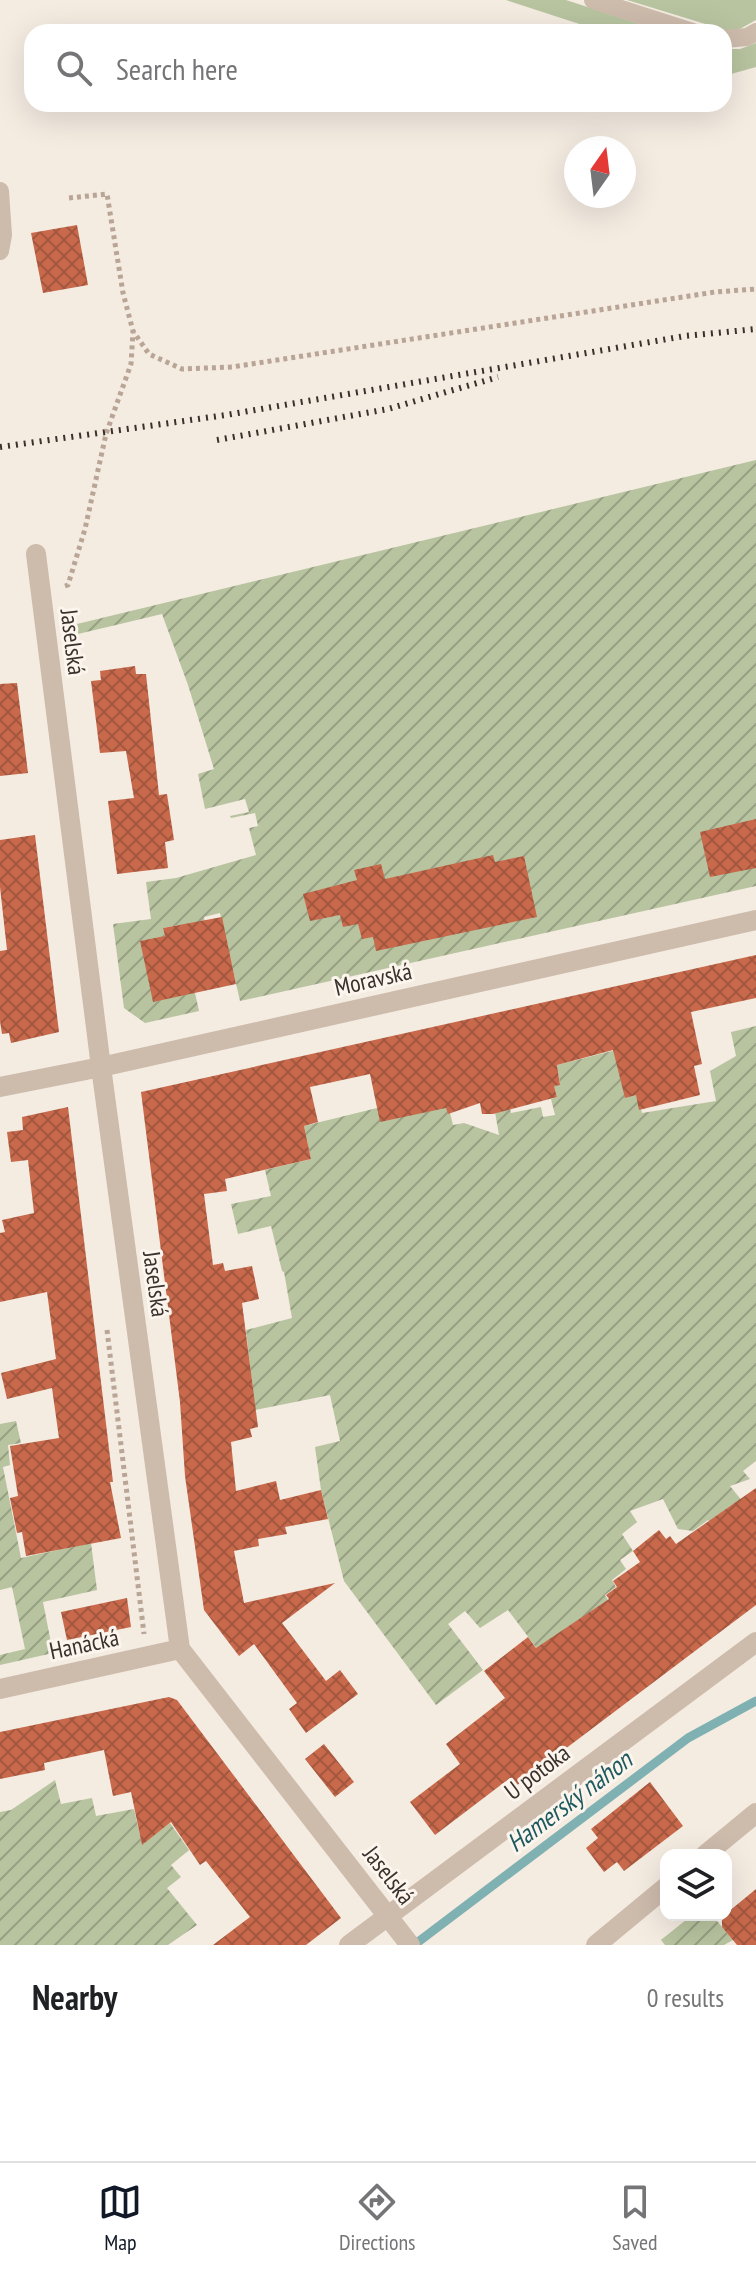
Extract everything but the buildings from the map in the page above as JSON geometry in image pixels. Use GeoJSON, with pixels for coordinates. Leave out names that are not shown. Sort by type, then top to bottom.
{"type":"FeatureCollection","features":[{"type":"Feature","properties":{"kind":"street","name":"Jaselská"},"geometry":{"type":"LineString","coordinates":[[36,554],[101,1067],[180,1649],[399,1930]]}},
{"type":"Feature","properties":{"kind":"street","name":"Moravská"},"geometry":{"type":"LineString","coordinates":[[0,1087],[756,920]]}},
{"type":"Feature","properties":{"kind":"street","name":"U potoka"},"geometry":{"type":"LineString","coordinates":[[349,1945],[399,1930],[756,1642]]}},
{"type":"Feature","properties":{"kind":"street","name":"Hanácká"},"geometry":{"type":"LineString","coordinates":[[0,1689],[180,1649]]}},
{"type":"Feature","properties":{"kind":"street"},"geometry":{"type":"LineString","coordinates":[[712,1849],[756,1813]]}},
{"type":"Feature","properties":{"kind":"street"},"geometry":{"type":"LineString","coordinates":[[596,1945],[660,1892]]}},
{"type":"Feature","properties":{"kind":"lane"},"geometry":{"type":"LineString","coordinates":[[593,0],[668,24]]}},
{"type":"Feature","properties":{"kind":"lane"},"geometry":{"type":"LineString","coordinates":[[732,38],[747,37],[756,32]]}},
{"type":"Feature","properties":{"kind":"lane"},"geometry":{"type":"LineString","coordinates":[[0,191],[3,235],[0,251]]}},
{"type":"Feature","properties":{"kind":"path"},"geometry":{"type":"LineString","coordinates":[[41,595],[68,585],[85,529],[106,434],[131,364],[133,331],[123,293],[107,194],[69,198]]}},
{"type":"Feature","properties":{"kind":"path"},"geometry":{"type":"LineString","coordinates":[[133,331],[149,354],[182,369],[232,367],[715,292],[756,289]]}},
{"type":"Feature","properties":{"kind":"path"},"geometry":{"type":"LineString","coordinates":[[107,1325],[145,1639]]}},
{"type":"Feature","properties":{"kind":"green space"},"geometry":{"type":"Polygon","coordinates":[[[506,0],[566,0],[640,24],[580,24],[506,0]]]}},
{"type":"Feature","properties":{"kind":"green space"},"geometry":{"type":"Polygon","coordinates":[[[627,0],[756,0],[756,20],[738,30],[732,30],[732,24],[705,24],[627,0]]]}},
{"type":"Feature","properties":{"kind":"green space"},"geometry":{"type":"Polygon","coordinates":[[[756,43],[756,67],[732,74],[732,49],[756,43]]]}},
{"type":"Feature","properties":{"kind":"green space"},"geometry":{"type":"Polygon","coordinates":[[[756,460],[756,886],[240,1001],[220,913],[204,917],[206,928],[181,933],[179,925],[163,928],[195,993],[199,1011],[145,1023],[124,1008],[113,924],[151,919],[146,882],[176,878],[256,855],[249,828],[258,826],[255,813],[230,816],[249,812],[245,799],[205,809],[198,774],[214,769],[162,614],[78,634],[77,624],[756,460]]]}},
{"type":"Feature","properties":{"kind":"green space"},"geometry":{"type":"Polygon","coordinates":[[[756,1026],[756,1461],[743,1471],[750,1479],[730,1486],[752,1513],[715,1529],[708,1520],[693,1531],[678,1529],[663,1499],[630,1511],[637,1522],[622,1534],[633,1551],[620,1560],[626,1569],[612,1580],[616,1587],[605,1595],[608,1600],[538,1650],[508,1610],[480,1628],[465,1611],[448,1624],[483,1670],[436,1705],[344,1581],[321,1490],[315,1447],[340,1441],[330,1395],[255,1410],[246,1330],[292,1318],[284,1272],[271,1226],[238,1234],[231,1204],[271,1196],[265,1170],[311,1159],[304,1126],[377,1108],[443,1084],[453,1125],[464,1123],[499,1135],[495,1112],[510,1108],[511,1113],[541,1107],[543,1117],[555,1115],[551,1099],[557,1097],[554,1086],[560,1084],[557,1065],[616,1050],[637,1093],[642,1113],[716,1101],[710,1071],[736,1056],[731,1032],[756,1026]]]}},
{"type":"Feature","properties":{"kind":"green space"},"geometry":{"type":"Polygon","coordinates":[[[16,1421],[21,1443],[8,1445],[10,1465],[3,1467],[21,1558],[91,1543],[97,1590],[43,1602],[53,1653],[0,1665],[0,1655],[25,1649],[12,1587],[0,1590],[0,1424],[16,1421]]]}},
{"type":"Feature","properties":{"kind":"green space"},"geometry":{"type":"Polygon","coordinates":[[[55,1780],[61,1804],[92,1798],[96,1816],[134,1809],[142,1844],[170,1823],[189,1850],[171,1865],[181,1877],[167,1888],[197,1925],[168,1945],[0,1945],[0,1812],[11,1810],[55,1780]]]}},
{"type":"Feature","properties":{"kind":"green space"},"geometry":{"type":"Polygon","coordinates":[[[685,1921],[717,1921],[733,1940],[724,1945],[665,1945],[661,1940],[685,1921]]]}},
{"type":"Feature","properties":{"kind":"waterway","name":"Hamerský náhon"},"geometry":{"type":"LineString","coordinates":[[414,1945],[688,1738],[756,1701]]}},
{"type":"Feature","properties":{"kind":"railway"},"geometry":{"type":"LineString","coordinates":[[0,447],[226,415],[685,336],[756,329]]}},
{"type":"Feature","properties":{"kind":"railway"},"geometry":{"type":"LineString","coordinates":[[217,440],[388,409],[498,377]]}}]}
